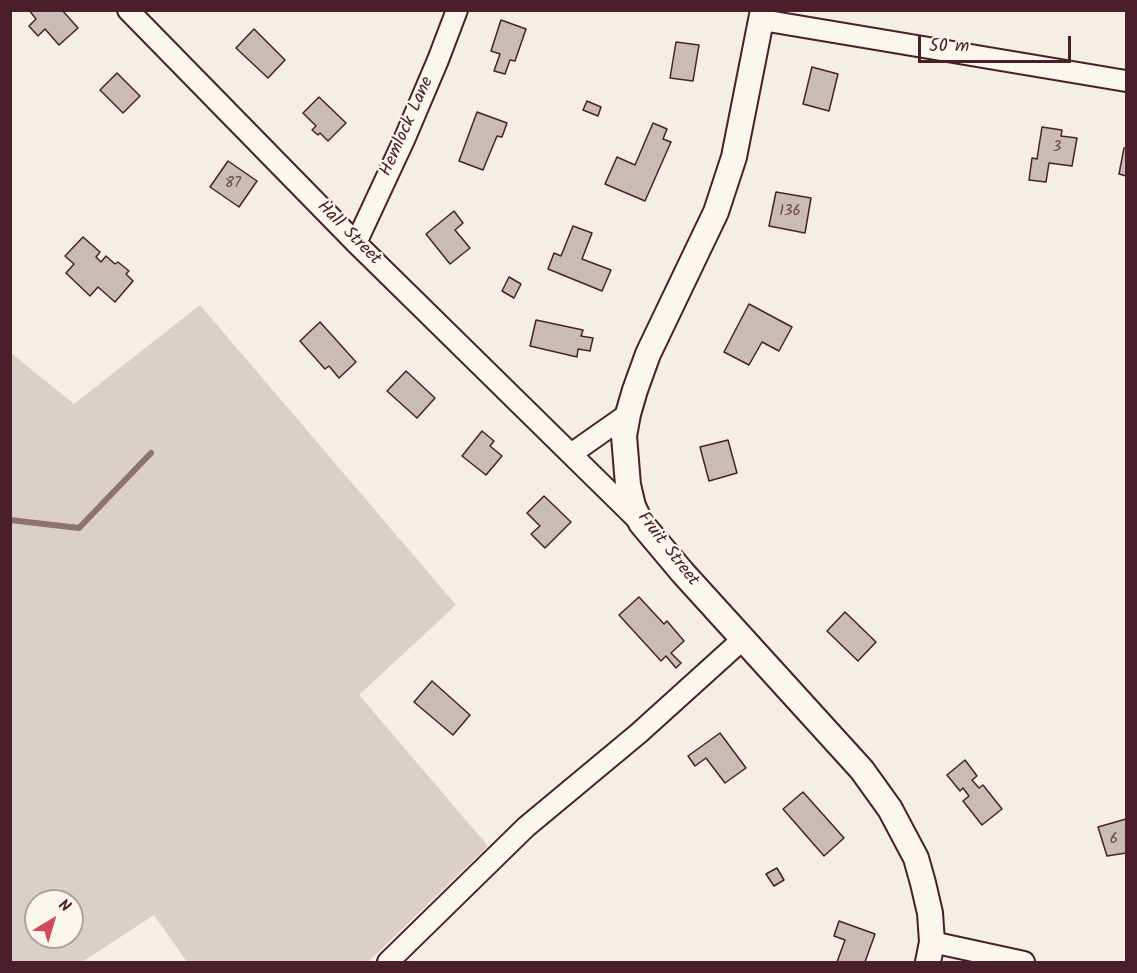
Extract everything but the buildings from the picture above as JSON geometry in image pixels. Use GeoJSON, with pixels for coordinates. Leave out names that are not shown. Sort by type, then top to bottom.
{"type":"FeatureCollection","features":[{"type":"Feature","properties":{"kind":"street","name":"Hall Street"},"geometry":{"type":"LineString","coordinates":[[128,10],[356,243],[641,523]]}},
{"type":"Feature","properties":{"kind":"street","name":"Hemlock Lane"},"geometry":{"type":"LineString","coordinates":[[356,243],[417,109],[457,10]]}},
{"type":"Feature","properties":{"kind":"street"},"geometry":{"type":"LineString","coordinates":[[762,15],[1126,81]]}},
{"type":"Feature","properties":{"kind":"street","name":"Fruit Street"},"geometry":{"type":"LineString","coordinates":[[762,15],[734,157],[720,201],[648,354],[634,390],[624,436],[627,477],[633,506],[641,523],[683,573],[862,770],[890,809],[915,858],[924,883],[930,913],[930,952]]}},
{"type":"Feature","properties":{"kind":"street"},"geometry":{"type":"LineString","coordinates":[[571,454],[628,414]]}},
{"type":"Feature","properties":{"kind":"street"},"geometry":{"type":"LineString","coordinates":[[388,963],[526,827],[639,733],[743,639]]}},
{"type":"Feature","properties":{"kind":"street"},"geometry":{"type":"LineString","coordinates":[[930,952],[1024,963]]}},
{"type":"Feature","properties":{"kind":"shaded area"},"geometry":{"type":"Polygon","coordinates":[[[200,305],[456,605],[359,695],[488,846],[368,962],[187,962],[154,915],[82,962],[11,962],[11,353],[74,404],[200,305]]]}},
{"type":"Feature","properties":{"kind":"waterway"},"geometry":{"type":"LineString","coordinates":[[10,520],[79,528],[151,453]]}}]}
